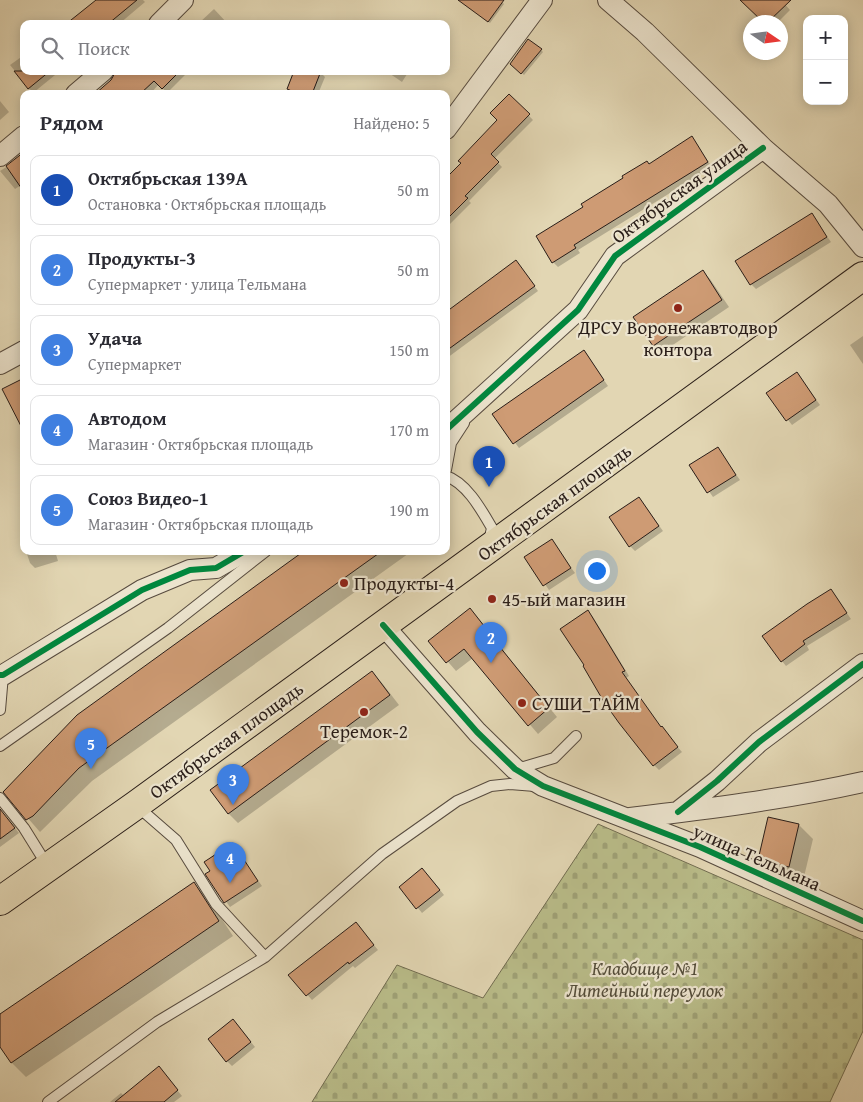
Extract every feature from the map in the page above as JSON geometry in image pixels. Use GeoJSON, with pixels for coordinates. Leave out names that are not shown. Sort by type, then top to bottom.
{"type":"FeatureCollection","features":[{"type":"Feature","properties":{"kind":"main road","name":"Октябрьская площадь"},"geometry":{"type":"LineString","coordinates":[[0,901],[136,806],[863,276]]}},
{"type":"Feature","properties":{"kind":"street"},"geometry":{"type":"LineString","coordinates":[[163,20],[184,0]]}},
{"type":"Feature","properties":{"kind":"street"},"geometry":{"type":"LineString","coordinates":[[450,124],[542,0]]}},
{"type":"Feature","properties":{"kind":"street"},"geometry":{"type":"LineString","coordinates":[[608,0],[644,32],[763,148],[828,204],[863,247]]}},
{"type":"Feature","properties":{"kind":"street"},"geometry":{"type":"LineString","coordinates":[[81,90],[98,75]]}},
{"type":"Feature","properties":{"kind":"street"},"geometry":{"type":"LineString","coordinates":[[0,156],[20,139]]}},
{"type":"Feature","properties":{"kind":"street","name":"Октябрьская улица"},"geometry":{"type":"LineString","coordinates":[[450,426],[578,310],[615,256],[763,148]]}},
{"type":"Feature","properties":{"kind":"street"},"geometry":{"type":"LineString","coordinates":[[0,364],[20,353]]}},
{"type":"Feature","properties":{"kind":"street"},"geometry":{"type":"LineString","coordinates":[[2,675],[142,590],[190,570],[216,568],[238,555]]}},
{"type":"Feature","properties":{"kind":"street","name":"улица Тельмана"},"geometry":{"type":"LineString","coordinates":[[383,625],[477,732],[515,769],[544,786],[700,847],[863,921]]}},
{"type":"Feature","properties":{"kind":"street"},"geometry":{"type":"LineString","coordinates":[[678,812],[717,781],[759,742],[863,664]]}},
{"type":"Feature","properties":{"kind":"street"},"geometry":{"type":"LineString","coordinates":[[628,818],[678,812],[863,782]]}},
{"type":"Feature","properties":{"kind":"lane"},"geometry":{"type":"LineString","coordinates":[[450,443],[479,400]]}},
{"type":"Feature","properties":{"kind":"lane"},"geometry":{"type":"LineString","coordinates":[[450,477],[476,501],[492,528],[487,550]]}},
{"type":"Feature","properties":{"kind":"lane"},"geometry":{"type":"LineString","coordinates":[[0,746],[168,628],[261,555]]}},
{"type":"Feature","properties":{"kind":"lane"},"geometry":{"type":"LineString","coordinates":[[0,710],[2,675]]}},
{"type":"Feature","properties":{"kind":"lane"},"geometry":{"type":"LineString","coordinates":[[515,769],[554,758],[576,736]]}},
{"type":"Feature","properties":{"kind":"lane"},"geometry":{"type":"LineString","coordinates":[[48,1102],[157,1022],[265,957],[382,854],[457,801],[491,786],[510,784],[544,786]]}},
{"type":"Feature","properties":{"kind":"lane"},"geometry":{"type":"LineString","coordinates":[[0,798],[24,828],[48,866]]}},
{"type":"Feature","properties":{"kind":"lane"},"geometry":{"type":"LineString","coordinates":[[136,806],[176,840],[216,904],[265,957]]}},
{"type":"Feature","properties":{"kind":"green space","name":"Кладбище №1 Литейный переулок"},"geometry":{"type":"Polygon","coordinates":[[[598,824],[863,940],[863,1031],[830,1102],[312,1102],[397,965],[483,998],[598,824]]]}},
{"type":"Feature","properties":{"kind":"building"},"geometry":{"type":"Polygon","coordinates":[[[96,0],[137,0],[113,20],[71,20],[96,0]]]}},
{"type":"Feature","properties":{"kind":"building"},"geometry":{"type":"Polygon","coordinates":[[[458,0],[504,0],[488,22],[458,0]]]}},
{"type":"Feature","properties":{"kind":"building"},"geometry":{"type":"Polygon","coordinates":[[[740,0],[791,0],[775,15],[756,15],[740,0]]]}},
{"type":"Feature","properties":{"kind":"building"},"geometry":{"type":"Polygon","coordinates":[[[528,39],[542,49],[521,74],[510,64],[528,39]]]}},
{"type":"Feature","properties":{"kind":"building"},"geometry":{"type":"Polygon","coordinates":[[[14,71],[20,71],[20,75],[45,75],[28,89],[14,71]]]}},
{"type":"Feature","properties":{"kind":"building"},"geometry":{"type":"Polygon","coordinates":[[[114,75],[176,75],[162,89],[154,81],[144,90],[100,90],[114,75]]]}},
{"type":"Feature","properties":{"kind":"building"},"geometry":{"type":"Polygon","coordinates":[[[292,75],[319,75],[314,90],[287,89],[292,75]]]}},
{"type":"Feature","properties":{"kind":"building"},"geometry":{"type":"Polygon","coordinates":[[[509,94],[530,114],[491,154],[499,162],[465,196],[468,198],[450,216],[450,174],[461,163],[458,161],[497,120],[490,113],[509,94]]]}},
{"type":"Feature","properties":{"kind":"building"},"geometry":{"type":"Polygon","coordinates":[[[692,136],[708,162],[574,245],[576,248],[552,263],[536,236],[583,207],[581,204],[623,178],[622,176],[647,161],[649,164],[692,136]]]}},
{"type":"Feature","properties":{"kind":"building"},"geometry":{"type":"Polygon","coordinates":[[[20,155],[20,186],[6,166],[20,155]]]}},
{"type":"Feature","properties":{"kind":"building"},"geometry":{"type":"Polygon","coordinates":[[[812,213],[827,237],[750,285],[735,261],[812,213]]]}},
{"type":"Feature","properties":{"kind":"building"},"geometry":{"type":"Polygon","coordinates":[[[516,260],[535,286],[450,348],[450,309],[516,260]]]}},
{"type":"Feature","properties":{"kind":"building","name":"ДРСУ Воронежавтодвор контора"},"geometry":{"type":"Polygon","coordinates":[[[703,270],[722,300],[653,346],[633,317],[703,270]]]}},
{"type":"Feature","properties":{"kind":"building"},"geometry":{"type":"Polygon","coordinates":[[[584,350],[604,380],[513,444],[492,414],[584,350]]]}},
{"type":"Feature","properties":{"kind":"building"},"geometry":{"type":"Polygon","coordinates":[[[797,372],[816,400],[786,421],[766,393],[797,372]]]}},
{"type":"Feature","properties":{"kind":"building"},"geometry":{"type":"Polygon","coordinates":[[[20,380],[20,424],[2,389],[20,380]]]}},
{"type":"Feature","properties":{"kind":"building"},"geometry":{"type":"Polygon","coordinates":[[[718,447],[736,475],[707,493],[689,465],[718,447]]]}},
{"type":"Feature","properties":{"kind":"building"},"geometry":{"type":"Polygon","coordinates":[[[639,497],[659,526],[629,547],[609,517],[639,497]]]}},
{"type":"Feature","properties":{"kind":"building"},"geometry":{"type":"Polygon","coordinates":[[[552,539],[571,568],[543,586],[524,557],[552,539]]]}},
{"type":"Feature","properties":{"kind":"building"},"geometry":{"type":"Polygon","coordinates":[[[298,555],[376,555],[79,768],[33,816],[26,820],[3,792],[77,715],[298,555]]]}},
{"type":"Feature","properties":{"kind":"building"},"geometry":{"type":"Polygon","coordinates":[[[831,589],[847,613],[803,641],[805,644],[781,662],[762,636],[831,589]]]}},
{"type":"Feature","properties":{"kind":"building"},"geometry":{"type":"Polygon","coordinates":[[[470,608],[549,708],[528,726],[464,649],[446,663],[428,641],[470,608]]]}},
{"type":"Feature","properties":{"kind":"building"},"geometry":{"type":"Polygon","coordinates":[[[588,610],[625,671],[622,672],[661,727],[678,747],[653,766],[604,702],[584,665],[560,629],[588,610]]]}},
{"type":"Feature","properties":{"kind":"building"},"geometry":{"type":"Polygon","coordinates":[[[372,671],[390,695],[228,814],[210,790],[372,671]]]}},
{"type":"Feature","properties":{"kind":"building"},"geometry":{"type":"Polygon","coordinates":[[[0,809],[15,828],[0,839],[0,809]]]}},
{"type":"Feature","properties":{"kind":"building"},"geometry":{"type":"Polygon","coordinates":[[[768,817],[799,824],[789,867],[758,860],[768,817]]]}},
{"type":"Feature","properties":{"kind":"building"},"geometry":{"type":"Polygon","coordinates":[[[233,843],[258,881],[224,903],[205,874],[210,871],[204,862],[233,843]]]}},
{"type":"Feature","properties":{"kind":"building"},"geometry":{"type":"Polygon","coordinates":[[[422,868],[440,890],[416,909],[399,887],[422,868]]]}},
{"type":"Feature","properties":{"kind":"building"},"geometry":{"type":"Polygon","coordinates":[[[194,882],[219,921],[11,1063],[0,1047],[0,1014],[194,882]]]}},
{"type":"Feature","properties":{"kind":"building"},"geometry":{"type":"Polygon","coordinates":[[[356,922],[374,945],[349,964],[348,962],[306,996],[288,975],[356,922]]]}},
{"type":"Feature","properties":{"kind":"building"},"geometry":{"type":"Polygon","coordinates":[[[233,1019],[251,1042],[226,1062],[208,1039],[233,1019]]]}},
{"type":"Feature","properties":{"kind":"building"},"geometry":{"type":"Polygon","coordinates":[[[159,1066],[178,1090],[164,1102],[115,1102],[159,1066]]]}},
{"type":"Feature","properties":{"kind":"cycle path"},"geometry":{"type":"LineString","coordinates":[[450,426],[578,310],[615,256],[763,148]]}},
{"type":"Feature","properties":{"kind":"cycle path"},"geometry":{"type":"LineString","coordinates":[[0,675],[3,675],[142,590],[190,570],[216,568],[238,555]]}},
{"type":"Feature","properties":{"kind":"cycle path"},"geometry":{"type":"LineString","coordinates":[[383,625],[477,732],[515,769],[543,786],[700,847],[863,921]]}},
{"type":"Feature","properties":{"kind":"cycle path"},"geometry":{"type":"LineString","coordinates":[[678,812],[717,781],[759,742],[863,664]]}},
{"type":"Feature","properties":{"kind":"place","name":"ДРСУ Воронежавтодвор контора"},"geometry":{"type":"Point","coordinates":[678,308]}},
{"type":"Feature","properties":{"kind":"place","name":"Октябрьская 139А"},"geometry":{"type":"Point","coordinates":[489,487]}},
{"type":"Feature","properties":{"kind":"place","name":"Продукты-4"},"geometry":{"type":"Point","coordinates":[344,583]}},
{"type":"Feature","properties":{"kind":"place","name":"45-ый магазин"},"geometry":{"type":"Point","coordinates":[492,599]}},
{"type":"Feature","properties":{"kind":"place","name":"Продукты-3"},"geometry":{"type":"Point","coordinates":[491,663]}},
{"type":"Feature","properties":{"kind":"place","name":"СУШИ_ТАЙМ"},"geometry":{"type":"Point","coordinates":[522,703]}},
{"type":"Feature","properties":{"kind":"place","name":"Теремок-2"},"geometry":{"type":"Point","coordinates":[364,712]}},
{"type":"Feature","properties":{"kind":"place","name":"Союз Видео-1"},"geometry":{"type":"Point","coordinates":[91,769]}},
{"type":"Feature","properties":{"kind":"place","name":"Удача"},"geometry":{"type":"Point","coordinates":[233,805]}},
{"type":"Feature","properties":{"kind":"place","name":"Автодом"},"geometry":{"type":"Point","coordinates":[230,883]}}]}
